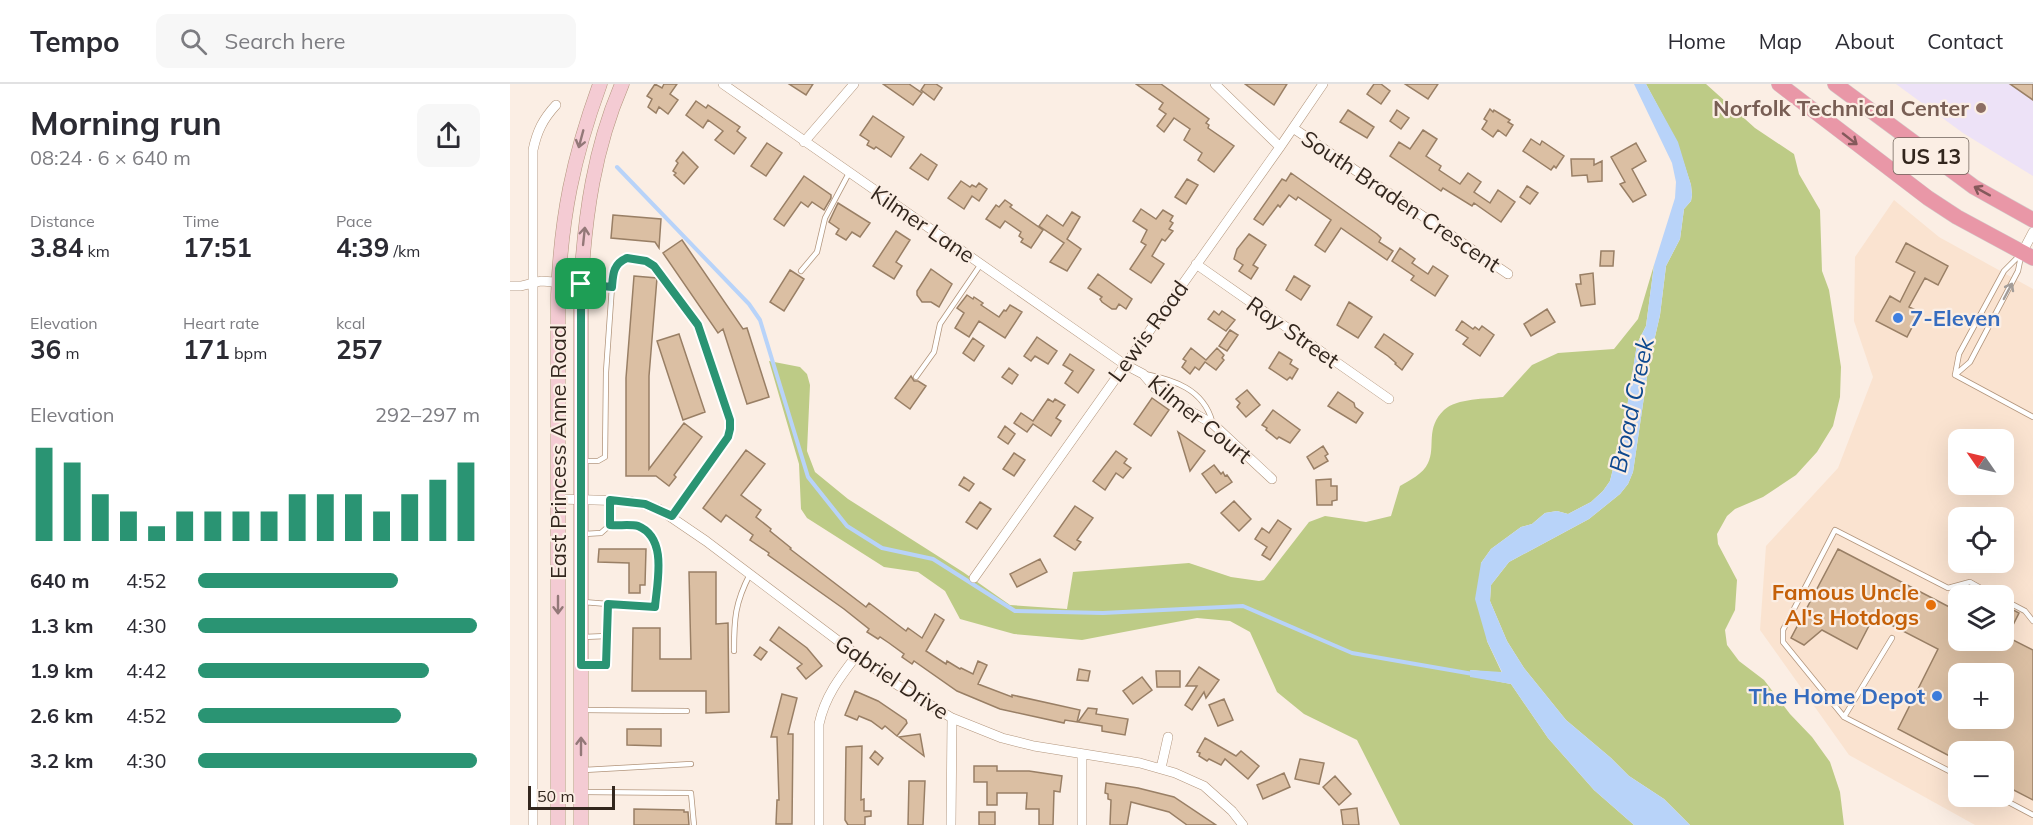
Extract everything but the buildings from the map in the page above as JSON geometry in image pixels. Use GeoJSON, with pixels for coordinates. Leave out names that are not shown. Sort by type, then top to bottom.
{"type":"FeatureCollection","features":[{"type":"Feature","properties":{"kind":"main road","name":"East Princess Anne Road"},"geometry":{"type":"LineString","coordinates":[[558,825],[558,282],[560,242],[565,206],[583,132],[600,84]]}},
{"type":"Feature","properties":{"kind":"main road","name":"East Princess Anne Road"},"geometry":{"type":"LineString","coordinates":[[581,825],[581,284],[583,241],[595,167],[605,126],[622,84]]}},
{"type":"Feature","properties":{"kind":"main road","name":"US 13"},"geometry":{"type":"LineString","coordinates":[[1779,84],[1928,198],[1957,217],[2028,255]]}},
{"type":"Feature","properties":{"kind":"main road","name":"US 13"},"geometry":{"type":"LineString","coordinates":[[1835,84],[1974,187],[2033,219]]}},
{"type":"Feature","properties":{"kind":"street","name":"Kilmer Lane"},"geometry":{"type":"LineString","coordinates":[[723,84],[1124,364]]}},
{"type":"Feature","properties":{"kind":"street"},"geometry":{"type":"LineString","coordinates":[[804,142],[854,84]]}},
{"type":"Feature","properties":{"kind":"street"},"geometry":{"type":"LineString","coordinates":[[1215,84],[1280,147]]}},
{"type":"Feature","properties":{"kind":"street","name":"Lewis Road"},"geometry":{"type":"LineString","coordinates":[[974,578],[1323,84]]}},
{"type":"Feature","properties":{"kind":"street"},"geometry":{"type":"LineString","coordinates":[[533,825],[533,150],[536,133],[544,117],[556,105]]}},
{"type":"Feature","properties":{"kind":"street","name":"South Braden Crescent"},"geometry":{"type":"LineString","coordinates":[[1293,128],[1508,274]]}},
{"type":"Feature","properties":{"kind":"street"},"geometry":{"type":"LineString","coordinates":[[2028,255],[2033,232]]}},
{"type":"Feature","properties":{"kind":"street","name":"Ray Street"},"geometry":{"type":"LineString","coordinates":[[1196,264],[1389,399]]}},
{"type":"Feature","properties":{"kind":"street"},"geometry":{"type":"LineString","coordinates":[[510,286],[521,286],[532,282],[581,284]]}},
{"type":"Feature","properties":{"kind":"street","name":"Kilmer Court"},"geometry":{"type":"LineString","coordinates":[[1124,364],[1143,374],[1162,393],[1213,424],[1272,479]]}},
{"type":"Feature","properties":{"kind":"street","name":"Gabriel Drive"},"geometry":{"type":"LineString","coordinates":[[558,499],[610,500],[645,504],[672,516],[916,698],[952,718],[1002,738],[1035,746],[1161,768],[1204,786],[1232,811],[1243,825]]}},
{"type":"Feature","properties":{"kind":"street"},"geometry":{"type":"LineString","coordinates":[[819,825],[819,743],[822,711],[834,685],[857,655]]}},
{"type":"Feature","properties":{"kind":"street"},"geometry":{"type":"LineString","coordinates":[[951,825],[952,718]]}},
{"type":"Feature","properties":{"kind":"street"},"geometry":{"type":"LineString","coordinates":[[1161,768],[1168,737]]}},
{"type":"Feature","properties":{"kind":"street"},"geometry":{"type":"LineString","coordinates":[[1082,754],[1082,825]]}},
{"type":"Feature","properties":{"kind":"lane"},"geometry":{"type":"LineString","coordinates":[[801,271],[817,252],[825,218],[849,173]]}},
{"type":"Feature","properties":{"kind":"lane"},"geometry":{"type":"LineString","coordinates":[[1955,375],[1970,362],[2028,255]]}},
{"type":"Feature","properties":{"kind":"lane"},"geometry":{"type":"LineString","coordinates":[[1955,375],[1959,354],[2004,271],[2028,255]]}},
{"type":"Feature","properties":{"kind":"lane"},"geometry":{"type":"LineString","coordinates":[[581,460],[598,461],[605,458],[606,372],[613,272],[621,261],[627,258],[637,258],[654,266],[698,325],[730,420],[728,437],[672,516]]}},
{"type":"Feature","properties":{"kind":"lane"},"geometry":{"type":"LineString","coordinates":[[916,377],[934,352],[939,324],[981,263]]}},
{"type":"Feature","properties":{"kind":"lane"},"geometry":{"type":"LineString","coordinates":[[581,284],[612,287]]}},
{"type":"Feature","properties":{"kind":"lane"},"geometry":{"type":"LineString","coordinates":[[1143,374],[1161,377],[1188,387],[1204,404],[1213,424]]}},
{"type":"Feature","properties":{"kind":"lane"},"geometry":{"type":"LineString","coordinates":[[1955,375],[2033,417]]}},
{"type":"Feature","properties":{"kind":"lane"},"geometry":{"type":"LineString","coordinates":[[610,500],[610,525]]}},
{"type":"Feature","properties":{"kind":"lane"},"geometry":{"type":"LineString","coordinates":[[581,535],[601,532],[610,525],[635,525],[650,534],[659,558],[655,607],[582,602]]}},
{"type":"Feature","properties":{"kind":"lane"},"geometry":{"type":"LineString","coordinates":[[1948,588],[1835,530],[1782,636],[1783,642],[1844,717],[1948,770]]}},
{"type":"Feature","properties":{"kind":"lane"},"geometry":{"type":"LineString","coordinates":[[734,651],[734,625],[739,596],[750,574]]}},
{"type":"Feature","properties":{"kind":"lane"},"geometry":{"type":"LineString","coordinates":[[1959,585],[1970,582],[1975,585]]}},
{"type":"Feature","properties":{"kind":"lane"},"geometry":{"type":"LineString","coordinates":[[581,665],[606,665],[608,604]]}},
{"type":"Feature","properties":{"kind":"lane"},"geometry":{"type":"LineString","coordinates":[[2014,605],[2025,611],[2033,621]]}},
{"type":"Feature","properties":{"kind":"lane"},"geometry":{"type":"LineString","coordinates":[[581,638],[607,636]]}},
{"type":"Feature","properties":{"kind":"lane"},"geometry":{"type":"LineString","coordinates":[[1844,717],[1892,638]]}},
{"type":"Feature","properties":{"kind":"lane"},"geometry":{"type":"LineString","coordinates":[[581,710],[687,711]]}},
{"type":"Feature","properties":{"kind":"lane"},"geometry":{"type":"LineString","coordinates":[[581,770],[691,764]]}},
{"type":"Feature","properties":{"kind":"lane"},"geometry":{"type":"LineString","coordinates":[[581,792],[691,793],[694,825]]}},
{"type":"Feature","properties":{"kind":"lane"},"geometry":{"type":"LineString","coordinates":[[2014,805],[2033,815]]}},
{"type":"Feature","properties":{"kind":"shaded area","name":"Norfolk Technical Center"},"geometry":{"type":"Polygon","coordinates":[[[1896,84],[2033,84],[2033,176],[1963,133],[1896,84]]]}},
{"type":"Feature","properties":{"kind":"shaded area"},"geometry":{"type":"Polygon","coordinates":[[[1894,200],[1939,237],[2033,289],[2033,825],[1975,825],[1849,755],[1760,630],[1766,546],[1838,468],[1873,377],[1854,321],[1855,257],[1894,200]]]}},
{"type":"Feature","properties":{"kind":"green space"},"geometry":{"type":"Polygon","coordinates":[[[1646,84],[1706,84],[1755,128],[1794,154],[1799,174],[1820,210],[1822,271],[1829,290],[1841,367],[1840,397],[1833,426],[1817,452],[1796,475],[1763,497],[1735,509],[1727,516],[1717,534],[1718,544],[1737,580],[1735,610],[1725,630],[1727,645],[1739,661],[1764,680],[1830,762],[1840,792],[1844,825],[1690,825],[1664,799],[1629,776],[1566,720],[1524,668],[1507,641],[1490,601],[1491,585],[1509,562],[1589,519],[1620,494],[1628,484],[1633,472],[1649,363],[1660,315],[1666,266],[1680,239],[1684,209],[1691,201],[1692,195],[1677,142],[1646,84]]]}},
{"type":"Feature","properties":{"kind":"green space"},"geometry":{"type":"Polygon","coordinates":[[[1654,265],[1646,326],[1637,344],[1625,420],[1610,481],[1591,502],[1568,514],[1557,511],[1545,513],[1532,524],[1521,527],[1491,549],[1481,563],[1487,641],[1502,673],[1470,670],[1470,676],[1511,684],[1548,738],[1594,790],[1634,825],[1400,825],[1357,740],[1304,714],[1277,692],[1250,632],[1230,621],[1197,618],[1082,640],[1014,634],[960,619],[945,591],[918,572],[884,567],[807,518],[801,509],[799,464],[769,361],[800,367],[807,374],[810,385],[807,451],[815,472],[848,499],[963,572],[1010,605],[1067,609],[1073,572],[1189,563],[1231,577],[1259,581],[1264,580],[1309,522],[1325,516],[1366,522],[1391,516],[1400,486],[1420,474],[1428,463],[1433,430],[1438,417],[1444,410],[1464,401],[1503,397],[1532,365],[1558,353],[1614,349],[1638,319],[1654,265]]]}},
{"type":"Feature","properties":{"kind":"water","name":"Broad Creek"},"geometry":{"type":"Polygon","coordinates":[[[1634,84],[1646,84],[1678,142],[1692,195],[1691,201],[1684,209],[1680,239],[1666,266],[1660,315],[1649,363],[1633,472],[1628,484],[1620,494],[1589,519],[1509,562],[1491,585],[1490,601],[1507,641],[1524,668],[1566,720],[1629,776],[1664,799],[1690,825],[1634,825],[1594,790],[1548,738],[1511,684],[1470,677],[1470,670],[1502,672],[1487,641],[1475,599],[1481,563],[1491,549],[1521,527],[1532,524],[1545,513],[1557,511],[1568,514],[1591,502],[1610,481],[1625,420],[1637,344],[1646,326],[1654,265],[1675,198],[1676,182],[1672,163],[1634,84]]]}},
{"type":"Feature","properties":{"kind":"waterway"},"geometry":{"type":"LineString","coordinates":[[617,167],[749,304],[760,320],[808,477],[847,526],[882,548],[933,559],[1015,611],[1103,613],[1243,606],[1352,653],[1473,674]]}},
{"type":"Feature","properties":{"kind":"place","name":"Norfolk Technical Center"},"geometry":{"type":"Point","coordinates":[1981,108]}},
{"type":"Feature","properties":{"kind":"place","name":"7-Eleven"},"geometry":{"type":"Point","coordinates":[1898,318]}},
{"type":"Feature","properties":{"kind":"place","name":"Famous Uncle Al's Hotdogs"},"geometry":{"type":"Point","coordinates":[1931,605]}},
{"type":"Feature","properties":{"kind":"place","name":"The Home Depot"},"geometry":{"type":"Point","coordinates":[1937,696]}},
{"type":"Feature","properties":{"kind":"route"},"geometry":{"type":"LineString","coordinates":[[627,258],[637,258],[654,266],[693,315],[698,325],[730,420],[728,437],[672,516],[645,504],[610,500],[610,525],[623,527],[635,525],[643,529],[654,541],[659,558],[655,607],[608,604],[606,665],[581,665],[581,284],[612,287],[613,272],[616,266],[627,258]]}}]}
